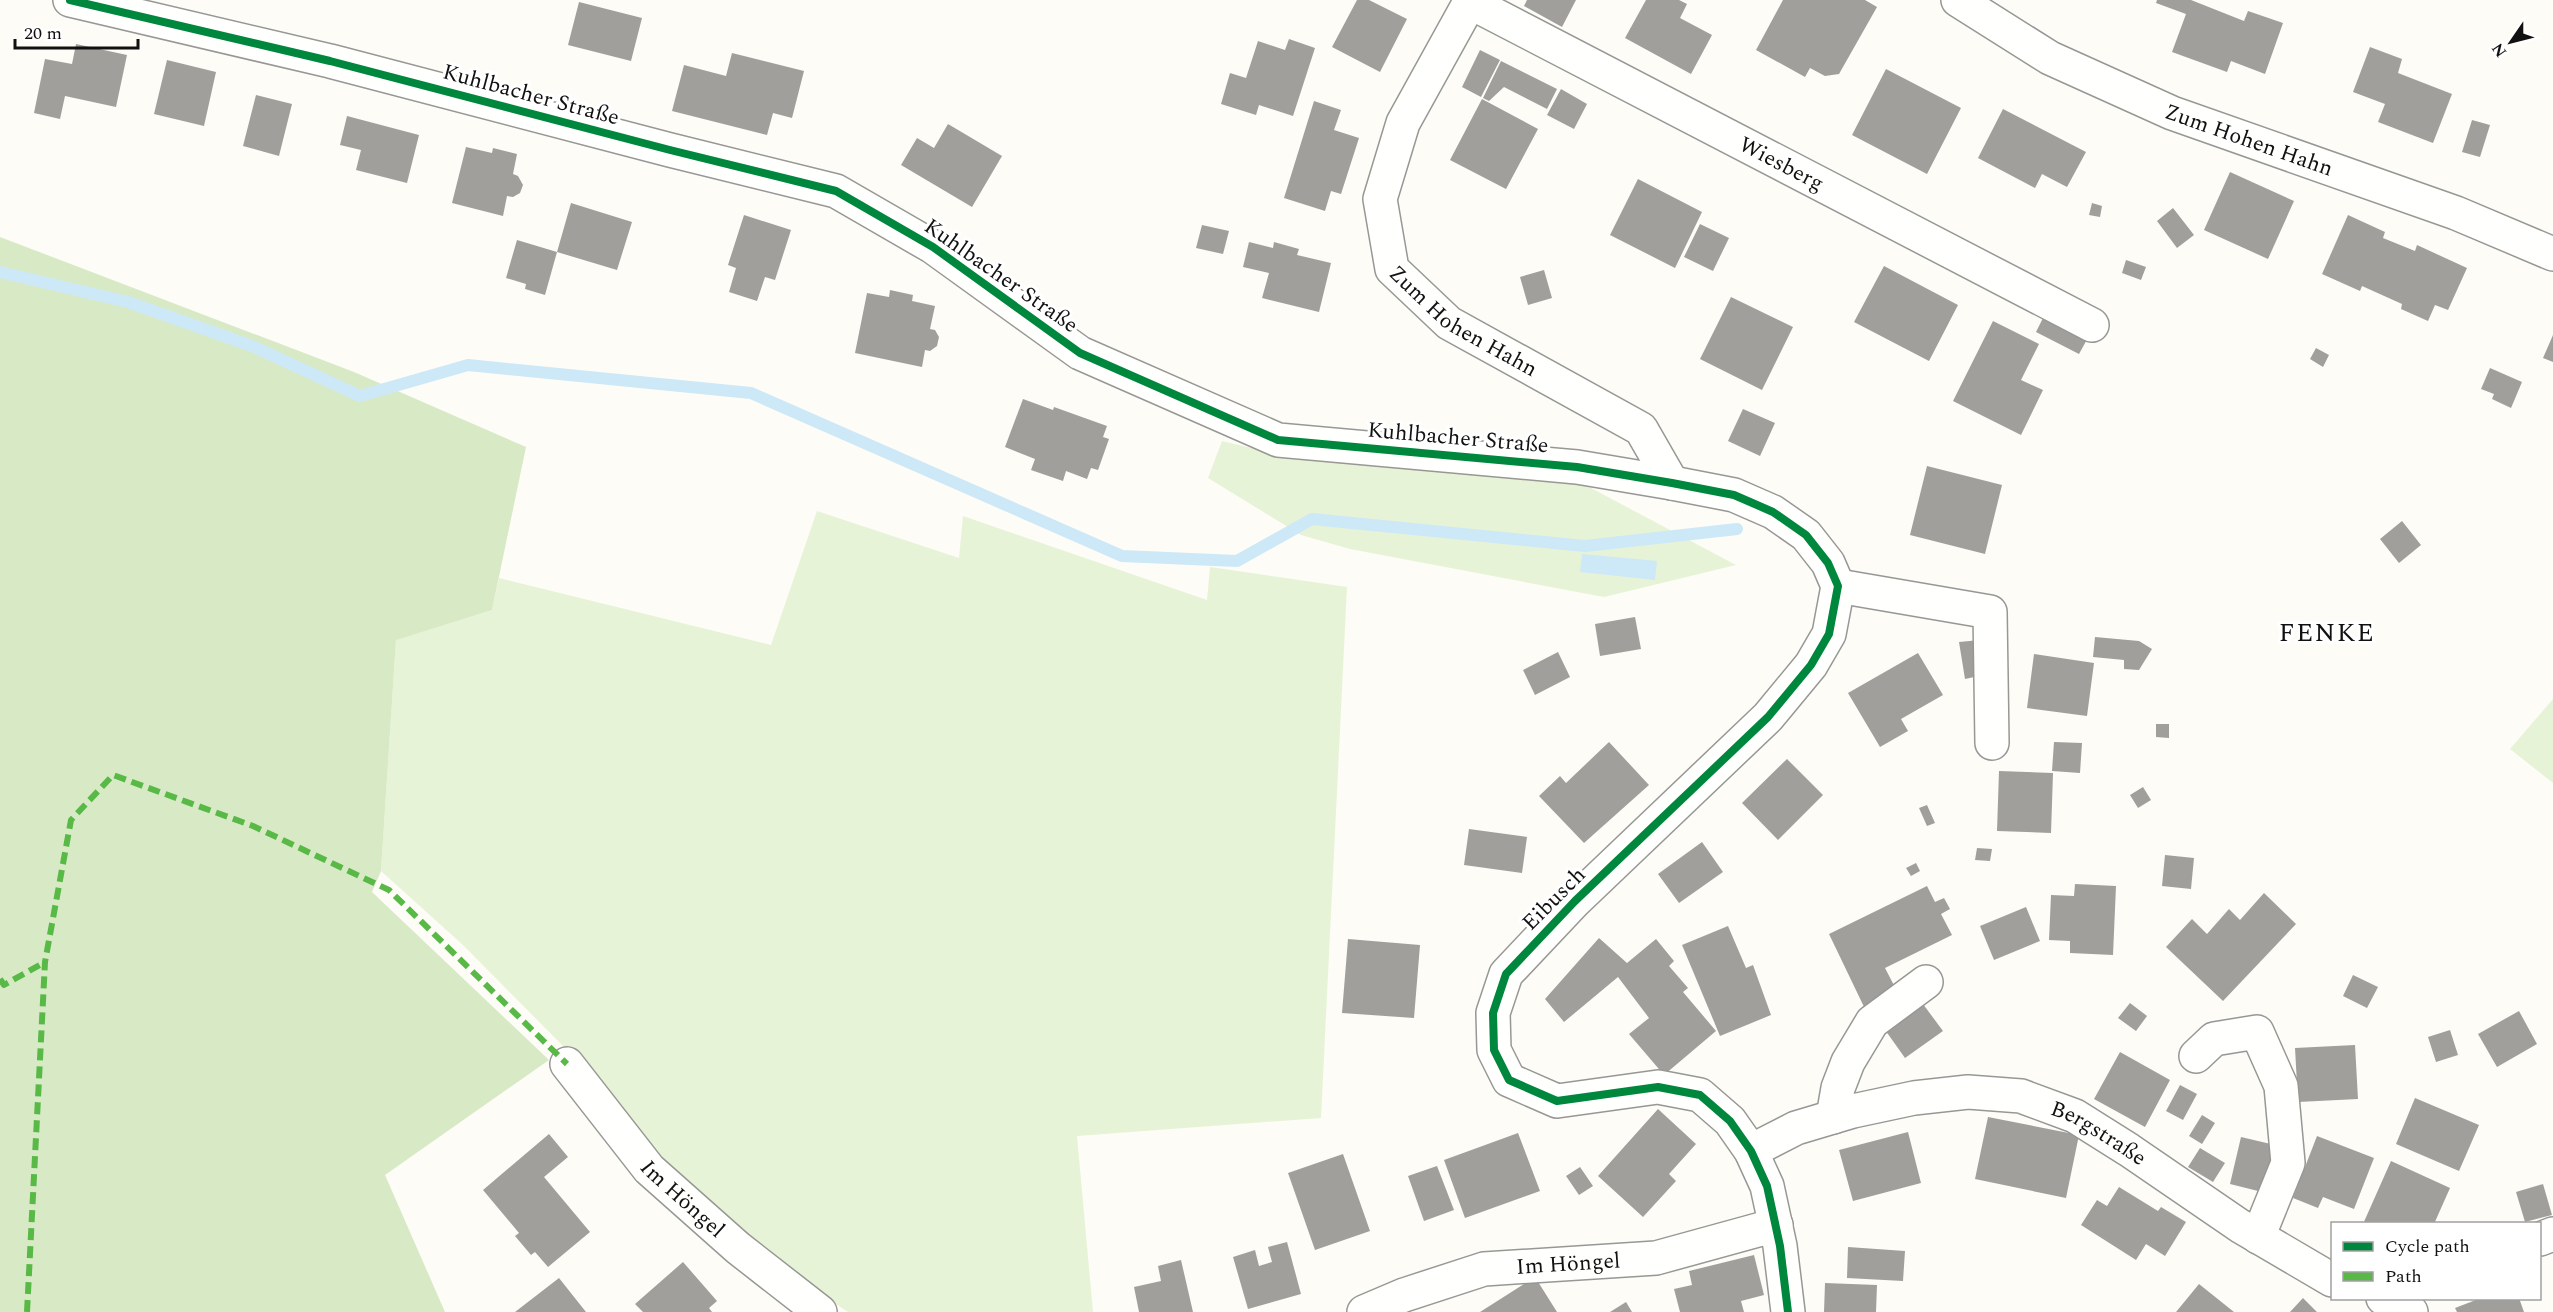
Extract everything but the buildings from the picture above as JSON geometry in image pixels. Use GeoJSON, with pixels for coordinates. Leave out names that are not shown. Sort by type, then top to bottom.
{"type":"FeatureCollection","features":[{"type":"Feature","properties":{"kind":"street","name":"Kuhlbacher Straße"},"geometry":{"type":"LineString","coordinates":[[70,0],[330,61],[836,191],[933,247],[1080,353],[1278,440],[1577,467],[1672,483]]}},
{"type":"Feature","properties":{"kind":"street","name":"Zum Hohen Hahn"},"geometry":{"type":"LineString","coordinates":[[1958,0],[2050,58],[2172,113],[2456,213],[2553,254]]}},
{"type":"Feature","properties":{"kind":"street","name":"Zum Hohen Hahn"},"geometry":{"type":"LineString","coordinates":[[1470,1],[1402,123],[1380,199],[1392,269],[1449,323],[1641,429],[1672,483]]}},
{"type":"Feature","properties":{"kind":"street","name":"Wiesberg"},"geometry":{"type":"LineString","coordinates":[[1470,1],[2092,325]]}},
{"type":"Feature","properties":{"kind":"street"},"geometry":{"type":"LineString","coordinates":[[1672,483],[1734,495],[1773,512],[1806,535],[1828,563],[1838,586],[1990,612],[1992,743]]}},
{"type":"Feature","properties":{"kind":"street","name":"Eibusch"},"geometry":{"type":"LineString","coordinates":[[1788,1312],[1776,1225],[1767,1186],[1751,1151],[1730,1121],[1700,1095],[1658,1087],[1557,1101],[1509,1080],[1494,1050],[1493,1013],[1506,975],[1575,901],[1768,717],[1811,665],[1829,634],[1838,586]]}},
{"type":"Feature","properties":{"kind":"street"},"geometry":{"type":"LineString","coordinates":[[1833,1117],[1838,1088],[1848,1062],[1872,1022],[1926,982]]}},
{"type":"Feature","properties":{"kind":"street"},"geometry":{"type":"LineString","coordinates":[[2196,1056],[2214,1039],[2257,1032],[2281,1086],[2288,1163],[2258,1237]]}},
{"type":"Feature","properties":{"kind":"street","name":"Im Höngel"},"geometry":{"type":"LineString","coordinates":[[567,1064],[649,1169],[738,1248],[820,1312]]}},
{"type":"Feature","properties":{"kind":"street","name":"Bergstraße"},"geometry":{"type":"LineString","coordinates":[[1751,1151],[1796,1128],[1914,1098],[1968,1092],[2021,1096],[2075,1116],[2258,1237],[2331,1279]]}},
{"type":"Feature","properties":{"kind":"street","name":"Im Höngel"},"geometry":{"type":"LineString","coordinates":[[1364,1312],[1404,1295],[1484,1269],[1656,1258],[1776,1225]]}},
{"type":"Feature","properties":{"kind":"green space"},"geometry":{"type":"Polygon","coordinates":[[[0,237],[354,372],[526,447],[492,610],[396,640],[381,871],[372,892],[549,1060],[385,1175],[445,1312],[0,1312],[0,237]]]}},
{"type":"Feature","properties":{"kind":"green space"},"geometry":{"type":"Polygon","coordinates":[[[1222,441],[1276,454],[1574,479],[1736,565],[1604,597],[1350,549],[1301,535],[1208,478],[1222,441]]]}},
{"type":"Feature","properties":{"kind":"green space"},"geometry":{"type":"Polygon","coordinates":[[[817,511],[959,558],[963,516],[1207,600],[1210,567],[1347,587],[1321,1118],[1077,1136],[1093,1312],[848,1312],[819,1293],[668,1167],[562,1045],[463,945],[381,871],[396,639],[492,610],[499,578],[771,645],[817,511]]]}},
{"type":"Feature","properties":{"kind":"green space"},"geometry":{"type":"Polygon","coordinates":[[[2553,699],[2553,783],[2510,749],[2553,699]]]}},
{"type":"Feature","properties":{"kind":"water"},"geometry":{"type":"Polygon","coordinates":[[[1582,554],[1657,561],[1655,580],[1580,572],[1582,554]]]}},
{"type":"Feature","properties":{"kind":"waterway"},"geometry":{"type":"LineString","coordinates":[[0,272],[128,302],[252,346],[360,396],[468,365],[751,393],[1122,556],[1237,561],[1312,519],[1585,546],[1737,529]]}},
{"type":"Feature","properties":{"kind":"marked path"},"geometry":{"type":"LineString","coordinates":[[27,1312],[45,962],[71,820],[113,775],[253,826],[389,890],[567,1064]]}},
{"type":"Feature","properties":{"kind":"marked path"},"geometry":{"type":"LineString","coordinates":[[0,979],[4,985],[45,962]]}},
{"type":"Feature","properties":{"kind":"cycle path"},"geometry":{"type":"LineString","coordinates":[[70,0],[330,61],[836,191],[933,247],[1080,353],[1278,440],[1577,467],[1672,483],[1734,495],[1773,512],[1806,535],[1828,563],[1838,586],[1829,634],[1811,665],[1768,717],[1575,901],[1506,974],[1493,1013],[1494,1050],[1509,1080],[1557,1101],[1658,1087],[1700,1095],[1730,1121],[1751,1151],[1767,1186],[1780,1246],[1788,1312]]}},
{"type":"Feature","properties":{"kind":"district","name":"FENKE"},"geometry":{"type":"Point","coordinates":[2327,633]}}]}
